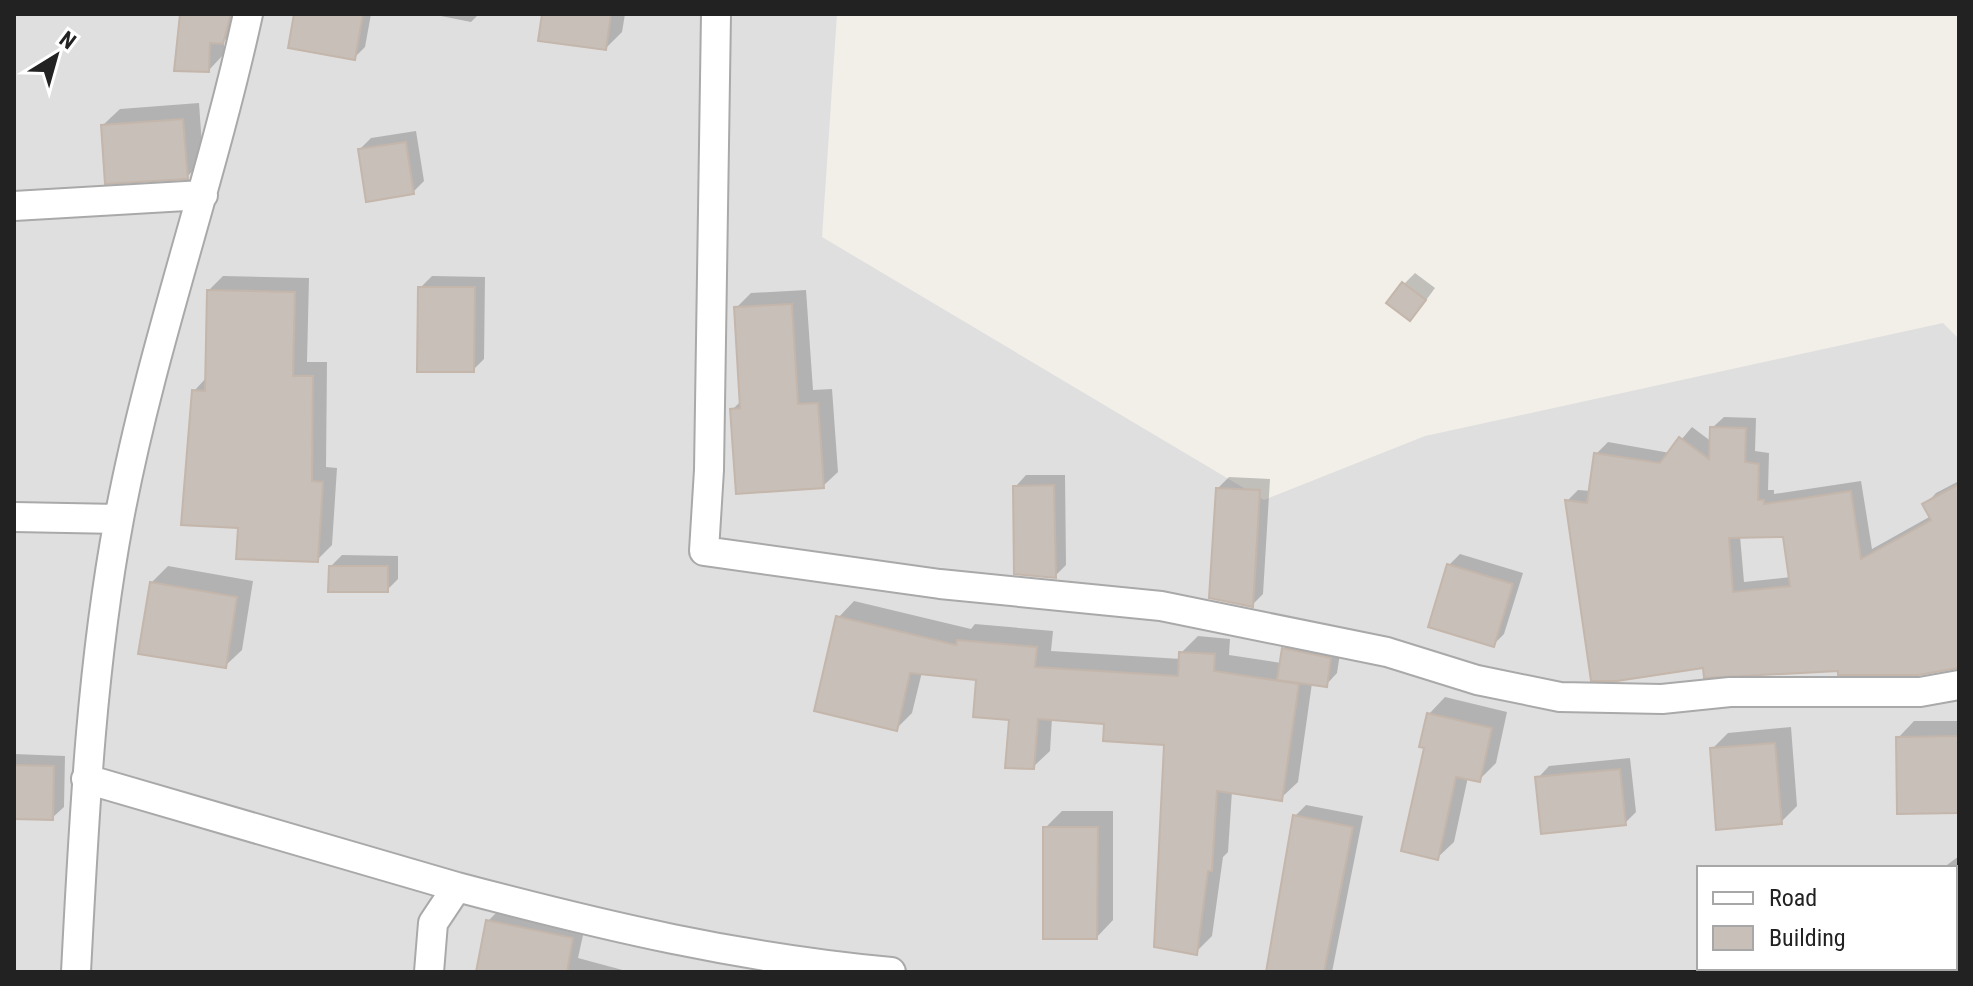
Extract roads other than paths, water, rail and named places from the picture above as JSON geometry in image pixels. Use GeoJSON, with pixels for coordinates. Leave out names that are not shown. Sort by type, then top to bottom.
{"type":"FeatureCollection","features":[{"type":"Feature","properties":{"kind":"street"},"geometry":{"type":"LineString","coordinates":[[76,972],[86,779],[100,647],[119,519],[152,374],[203,195],[248,14]]}},
{"type":"Feature","properties":{"kind":"street"},"geometry":{"type":"LineString","coordinates":[[716,14],[709,470],[704,551],[940,584],[1161,606],[1387,652],[1477,680],[1560,697],[1662,699],[1730,692],[1920,692],[1959,685]]}},
{"type":"Feature","properties":{"kind":"street"},"geometry":{"type":"LineString","coordinates":[[14,206],[203,195]]}},
{"type":"Feature","properties":{"kind":"street"},"geometry":{"type":"LineString","coordinates":[[14,517],[119,519]]}},
{"type":"Feature","properties":{"kind":"street"},"geometry":{"type":"LineString","coordinates":[[86,779],[457,887],[607,927],[714,950],[889,972]]}},
{"type":"Feature","properties":{"kind":"street"},"geometry":{"type":"LineString","coordinates":[[429,972],[433,923],[457,887]]}}]}
